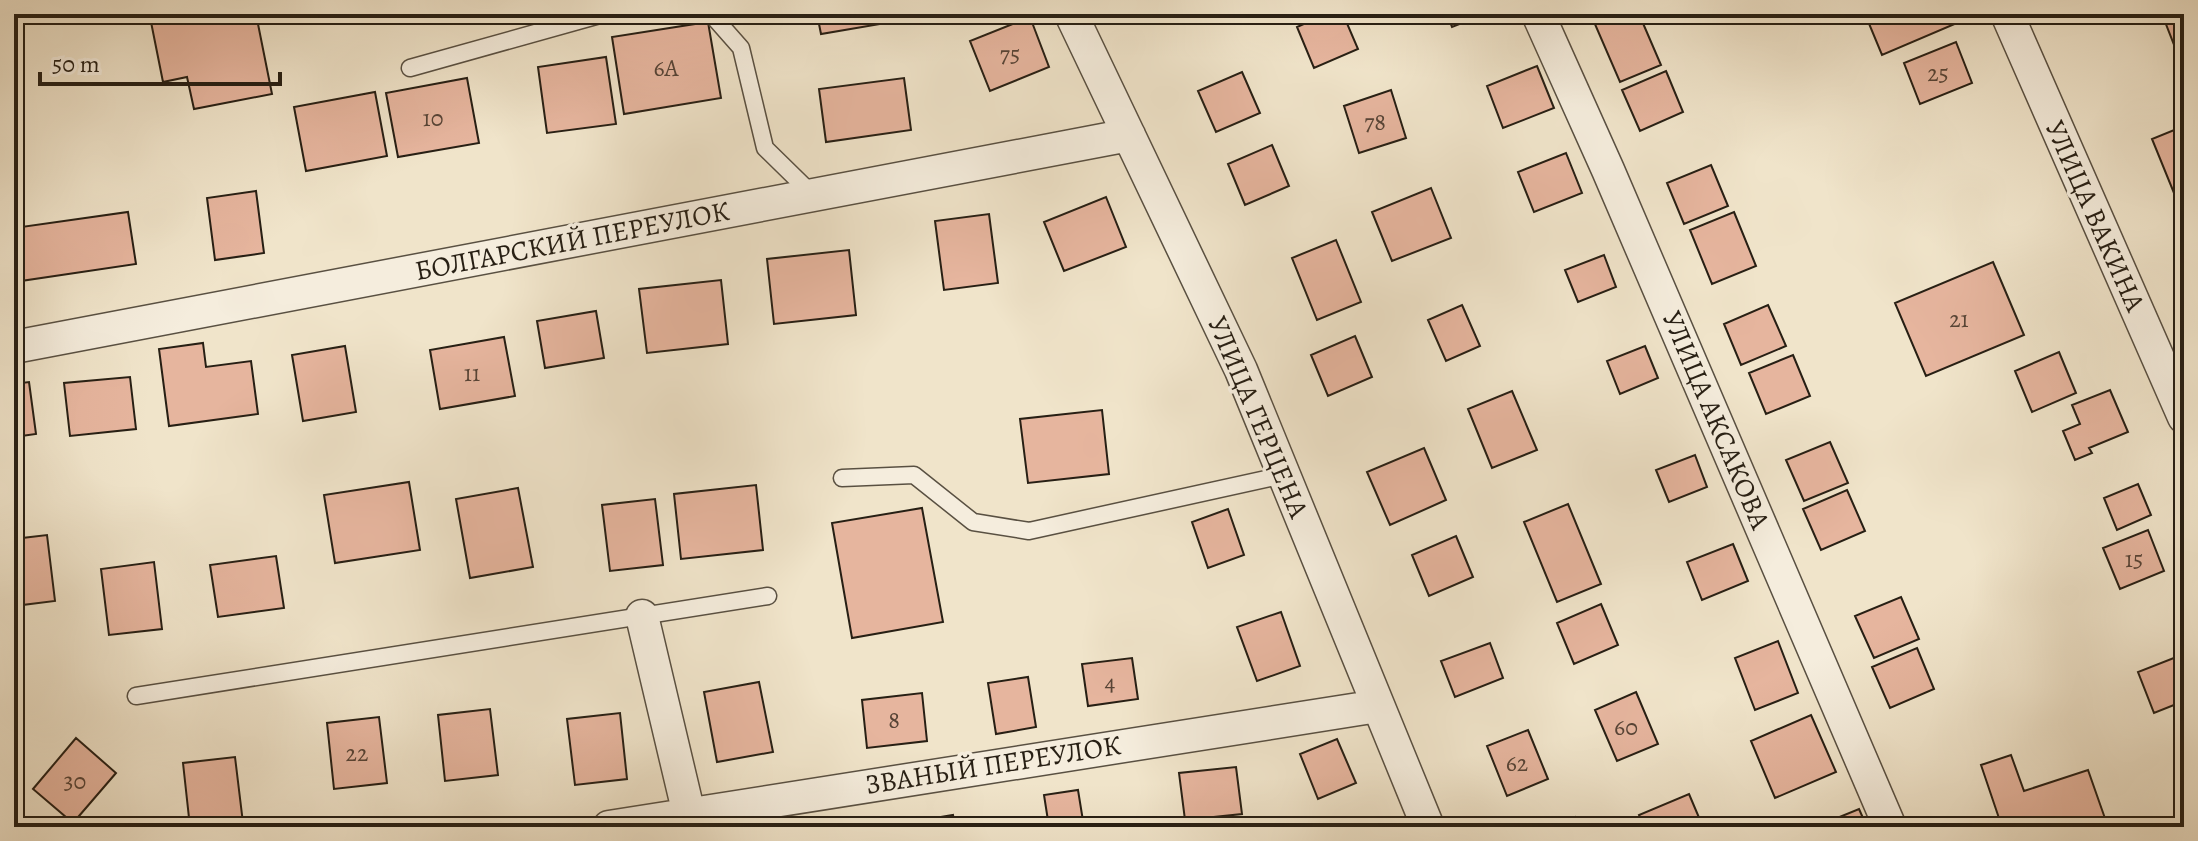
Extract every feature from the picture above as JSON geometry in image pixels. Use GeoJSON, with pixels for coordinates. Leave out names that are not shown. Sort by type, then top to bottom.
{"type":"FeatureCollection","features":[{"type":"Feature","properties":{"kind":"street","name":"УЛИЦА ГЕРЦЕНА"},"geometry":{"type":"LineString","coordinates":[[1071,14],[1241,370],[1428,827]]}},
{"type":"Feature","properties":{"kind":"street","name":"УЛИЦА АКСАКОВА"},"geometry":{"type":"LineString","coordinates":[[1538,14],[1615,184],[1890,827]]}},
{"type":"Feature","properties":{"kind":"street","name":"УЛИЦА ВАКИНА"},"geometry":{"type":"LineString","coordinates":[[2007,14],[2184,417]]}},
{"type":"Feature","properties":{"kind":"street","name":"БОЛГАРСКИЙ ПЕРЕУЛОК"},"geometry":{"type":"LineString","coordinates":[[14,347],[1129,135]]}},
{"type":"Feature","properties":{"kind":"street"},"geometry":{"type":"LineString","coordinates":[[642,616],[690,820]]}},
{"type":"Feature","properties":{"kind":"street","name":"ЗВАНЫЙ ПЕРЕУЛОК"},"geometry":{"type":"LineString","coordinates":[[609,827],[690,820],[1378,706]]}},
{"type":"Feature","properties":{"kind":"lane"},"geometry":{"type":"LineString","coordinates":[[410,68],[603,14]]}},
{"type":"Feature","properties":{"kind":"lane"},"geometry":{"type":"LineString","coordinates":[[711,14],[741,48],[765,148],[813,195]]}},
{"type":"Feature","properties":{"kind":"lane"},"geometry":{"type":"LineString","coordinates":[[842,478],[914,475],[973,522],[1029,531],[1284,475]]}},
{"type":"Feature","properties":{"kind":"lane"},"geometry":{"type":"LineString","coordinates":[[136,696],[768,596]]}},
{"type":"Feature","properties":{"kind":"building"},"geometry":{"type":"Polygon","coordinates":[[[192,14],[256,14],[272,94],[194,109],[187,77],[163,82],[151,22],[192,14]]]}},
{"type":"Feature","properties":{"kind":"building"},"geometry":{"type":"Polygon","coordinates":[[[817,14],[885,14],[886,23],[821,34],[817,14]]]}},
{"type":"Feature","properties":{"kind":"building"},"geometry":{"type":"Polygon","coordinates":[[[1326,14],[1343,14],[1358,49],[1314,68],[1297,27],[1326,14]]]}},
{"type":"Feature","properties":{"kind":"building"},"geometry":{"type":"Polygon","coordinates":[[[1447,14],[1485,14],[1452,27],[1447,14]]]}},
{"type":"Feature","properties":{"kind":"building"},"geometry":{"type":"Polygon","coordinates":[[[1639,14],[1661,65],[1620,82],[1591,15],[1639,14]]]}},
{"type":"Feature","properties":{"kind":"building"},"geometry":{"type":"Polygon","coordinates":[[[1865,14],[1953,14],[1957,23],[1882,55],[1865,14]]]}},
{"type":"Feature","properties":{"kind":"building"},"geometry":{"type":"Polygon","coordinates":[[[2162,14],[2184,14],[2184,58],[2180,60],[2162,14]]]}},
{"type":"Feature","properties":{"kind":"building"},"geometry":{"type":"Polygon","coordinates":[[[1030,17],[1049,67],[990,91],[970,41],[1030,17]]]}},
{"type":"Feature","properties":{"kind":"building"},"geometry":{"type":"Polygon","coordinates":[[[708,22],[721,98],[624,114],[612,37],[708,22]]]}},
{"type":"Feature","properties":{"kind":"building"},"geometry":{"type":"Polygon","coordinates":[[[1956,42],[1972,83],[1920,104],[1904,63],[1956,42]]]}},
{"type":"Feature","properties":{"kind":"building"},"geometry":{"type":"Polygon","coordinates":[[[606,57],[616,124],[547,133],[538,67],[606,57]]]}},
{"type":"Feature","properties":{"kind":"building"},"geometry":{"type":"Polygon","coordinates":[[[1537,66],[1554,108],[1503,128],[1487,86],[1537,66]]]}},
{"type":"Feature","properties":{"kind":"building"},"geometry":{"type":"Polygon","coordinates":[[[1666,71],[1683,112],[1640,131],[1622,90],[1666,71]]]}},
{"type":"Feature","properties":{"kind":"building"},"geometry":{"type":"Polygon","coordinates":[[[1242,72],[1260,113],[1216,132],[1198,91],[1242,72]]]}},
{"type":"Feature","properties":{"kind":"building"},"geometry":{"type":"Polygon","coordinates":[[[467,78],[479,143],[398,157],[386,93],[467,78]]]}},
{"type":"Feature","properties":{"kind":"building"},"geometry":{"type":"Polygon","coordinates":[[[904,78],[911,130],[826,142],[819,89],[904,78]]]}},
{"type":"Feature","properties":{"kind":"building"},"geometry":{"type":"Polygon","coordinates":[[[1391,90],[1406,138],[1359,153],[1344,106],[1391,90]]]}},
{"type":"Feature","properties":{"kind":"building"},"geometry":{"type":"Polygon","coordinates":[[[375,92],[387,156],[306,171],[294,107],[375,92]]]}},
{"type":"Feature","properties":{"kind":"building"},"geometry":{"type":"Polygon","coordinates":[[[2184,126],[2184,195],[2176,198],[2152,139],[2184,126]]]}},
{"type":"Feature","properties":{"kind":"building"},"geometry":{"type":"Polygon","coordinates":[[[1272,145],[1289,186],[1245,205],[1228,164],[1272,145]]]}},
{"type":"Feature","properties":{"kind":"building"},"geometry":{"type":"Polygon","coordinates":[[[1566,153],[1582,193],[1534,212],[1518,172],[1566,153]]]}},
{"type":"Feature","properties":{"kind":"building"},"geometry":{"type":"Polygon","coordinates":[[[1711,165],[1728,206],[1684,224],[1667,183],[1711,165]]]}},
{"type":"Feature","properties":{"kind":"building"},"geometry":{"type":"Polygon","coordinates":[[[1431,188],[1451,238],[1392,261],[1372,212],[1431,188]]]}},
{"type":"Feature","properties":{"kind":"building"},"geometry":{"type":"Polygon","coordinates":[[[256,191],[264,253],[215,260],[207,198],[256,191]]]}},
{"type":"Feature","properties":{"kind":"building"},"geometry":{"type":"Polygon","coordinates":[[[1106,197],[1126,247],[1064,271],[1044,222],[1106,197]]]}},
{"type":"Feature","properties":{"kind":"building"},"geometry":{"type":"Polygon","coordinates":[[[128,212],[136,264],[14,282],[14,228],[128,212]]]}},
{"type":"Feature","properties":{"kind":"building"},"geometry":{"type":"Polygon","coordinates":[[[1734,212],[1756,266],[1712,284],[1690,230],[1734,212]]]}},
{"type":"Feature","properties":{"kind":"building"},"geometry":{"type":"Polygon","coordinates":[[[989,214],[998,283],[944,290],[935,221],[989,214]]]}},
{"type":"Feature","properties":{"kind":"building"},"geometry":{"type":"Polygon","coordinates":[[[1336,240],[1361,302],[1317,320],[1292,258],[1336,240]]]}},
{"type":"Feature","properties":{"kind":"building"},"geometry":{"type":"Polygon","coordinates":[[[849,250],[856,315],[774,324],[767,259],[849,250]]]}},
{"type":"Feature","properties":{"kind":"building"},"geometry":{"type":"Polygon","coordinates":[[[1604,255],[1616,287],[1578,302],[1565,270],[1604,255]]]}},
{"type":"Feature","properties":{"kind":"building"},"geometry":{"type":"Polygon","coordinates":[[[1993,262],[2024,335],[1926,376],[1895,303],[1993,262]]]}},
{"type":"Feature","properties":{"kind":"building"},"geometry":{"type":"Polygon","coordinates":[[[721,280],[728,344],[647,353],[639,289],[721,280]]]}},
{"type":"Feature","properties":{"kind":"building"},"geometry":{"type":"Polygon","coordinates":[[[1462,305],[1480,346],[1446,361],[1428,320],[1462,305]]]}},
{"type":"Feature","properties":{"kind":"building"},"geometry":{"type":"Polygon","coordinates":[[[1768,305],[1786,346],[1741,365],[1724,324],[1768,305]]]}},
{"type":"Feature","properties":{"kind":"building"},"geometry":{"type":"Polygon","coordinates":[[[596,311],[604,358],[545,368],[537,321],[596,311]]]}},
{"type":"Feature","properties":{"kind":"building"},"geometry":{"type":"Polygon","coordinates":[[[1355,336],[1372,377],[1328,396],[1311,355],[1355,336]]]}},
{"type":"Feature","properties":{"kind":"building"},"geometry":{"type":"Polygon","coordinates":[[[504,337],[515,396],[440,409],[430,350],[504,337]]]}},
{"type":"Feature","properties":{"kind":"building"},"geometry":{"type":"Polygon","coordinates":[[[203,343],[206,367],[251,361],[258,414],[169,426],[159,349],[203,343]]]}},
{"type":"Feature","properties":{"kind":"building"},"geometry":{"type":"Polygon","coordinates":[[[345,346],[356,412],[303,421],[292,355],[345,346]]]}},
{"type":"Feature","properties":{"kind":"building"},"geometry":{"type":"Polygon","coordinates":[[[1645,346],[1658,378],[1620,394],[1607,361],[1645,346]]]}},
{"type":"Feature","properties":{"kind":"building"},"geometry":{"type":"Polygon","coordinates":[[[2059,352],[2076,393],[2032,412],[2015,371],[2059,352]]]}},
{"type":"Feature","properties":{"kind":"building"},"geometry":{"type":"Polygon","coordinates":[[[1793,355],[1810,396],[1766,414],[1749,373],[1793,355]]]}},
{"type":"Feature","properties":{"kind":"building"},"geometry":{"type":"Polygon","coordinates":[[[130,377],[136,429],[70,436],[64,383],[130,377]]]}},
{"type":"Feature","properties":{"kind":"building"},"geometry":{"type":"Polygon","coordinates":[[[29,382],[36,434],[14,437],[14,384],[29,382]]]}},
{"type":"Feature","properties":{"kind":"building"},"geometry":{"type":"Polygon","coordinates":[[[2110,390],[2128,432],[2089,448],[2092,453],[2075,460],[2063,431],[2080,424],[2072,405],[2110,390]]]}},
{"type":"Feature","properties":{"kind":"building"},"geometry":{"type":"Polygon","coordinates":[[[1512,391],[1537,450],[1492,468],[1468,409],[1512,391]]]}},
{"type":"Feature","properties":{"kind":"building"},"geometry":{"type":"Polygon","coordinates":[[[1102,410],[1109,474],[1028,483],[1020,419],[1102,410]]]}},
{"type":"Feature","properties":{"kind":"building"},"geometry":{"type":"Polygon","coordinates":[[[1830,442],[1848,483],[1804,501],[1786,460],[1830,442]]]}},
{"type":"Feature","properties":{"kind":"building"},"geometry":{"type":"Polygon","coordinates":[[[1424,448],[1446,500],[1390,525],[1367,472],[1424,448]]]}},
{"type":"Feature","properties":{"kind":"building"},"geometry":{"type":"Polygon","coordinates":[[[1695,455],[1707,487],[1669,502],[1656,470],[1695,455]]]}},
{"type":"Feature","properties":{"kind":"building"},"geometry":{"type":"Polygon","coordinates":[[[409,482],[420,550],[335,563],[324,495],[409,482]]]}},
{"type":"Feature","properties":{"kind":"building"},"geometry":{"type":"Polygon","coordinates":[[[2138,484],[2151,515],[2117,530],[2104,498],[2138,484]]]}},
{"type":"Feature","properties":{"kind":"building"},"geometry":{"type":"Polygon","coordinates":[[[756,485],[763,550],[681,559],[674,494],[756,485]]]}},
{"type":"Feature","properties":{"kind":"building"},"geometry":{"type":"Polygon","coordinates":[[[518,488],[533,567],[470,578],[456,499],[518,488]]]}},
{"type":"Feature","properties":{"kind":"building"},"geometry":{"type":"Polygon","coordinates":[[[1847,490],[1865,531],[1821,550],[1803,509],[1847,490]]]}},
{"type":"Feature","properties":{"kind":"building"},"geometry":{"type":"Polygon","coordinates":[[[655,499],[663,565],[610,571],[602,505],[655,499]]]}},
{"type":"Feature","properties":{"kind":"building"},"geometry":{"type":"Polygon","coordinates":[[[1568,504],[1601,584],[1557,602],[1524,522],[1568,504]]]}},
{"type":"Feature","properties":{"kind":"building"},"geometry":{"type":"Polygon","coordinates":[[[922,508],[943,622],[852,638],[832,523],[922,508]]]}},
{"type":"Feature","properties":{"kind":"building"},"geometry":{"type":"Polygon","coordinates":[[[1228,509],[1244,555],[1208,568],[1192,522],[1228,509]]]}},
{"type":"Feature","properties":{"kind":"building"},"geometry":{"type":"Polygon","coordinates":[[[2148,530],[2164,571],[2120,589],[2103,548],[2148,530]]]}},
{"type":"Feature","properties":{"kind":"building"},"geometry":{"type":"Polygon","coordinates":[[[47,535],[55,601],[14,606],[14,539],[47,535]]]}},
{"type":"Feature","properties":{"kind":"building"},"geometry":{"type":"Polygon","coordinates":[[[1456,536],[1473,577],[1429,596],[1412,555],[1456,536]]]}},
{"type":"Feature","properties":{"kind":"building"},"geometry":{"type":"Polygon","coordinates":[[[1733,544],[1748,581],[1702,600],[1687,562],[1733,544]]]}},
{"type":"Feature","properties":{"kind":"building"},"geometry":{"type":"Polygon","coordinates":[[[276,556],[284,608],[218,617],[210,565],[276,556]]]}},
{"type":"Feature","properties":{"kind":"building"},"geometry":{"type":"Polygon","coordinates":[[[154,562],[162,629],[109,635],[101,569],[154,562]]]}},
{"type":"Feature","properties":{"kind":"building"},"geometry":{"type":"Polygon","coordinates":[[[1901,597],[1919,639],[1874,658],[1855,616],[1901,597]]]}},
{"type":"Feature","properties":{"kind":"building"},"geometry":{"type":"Polygon","coordinates":[[[1601,604],[1618,645],[1574,664],[1557,623],[1601,604]]]}},
{"type":"Feature","properties":{"kind":"building"},"geometry":{"type":"Polygon","coordinates":[[[1281,612],[1300,666],[1257,681],[1237,627],[1281,612]]]}},
{"type":"Feature","properties":{"kind":"building"},"geometry":{"type":"Polygon","coordinates":[[[1778,641],[1798,693],[1755,710],[1735,658],[1778,641]]]}},
{"type":"Feature","properties":{"kind":"building"},"geometry":{"type":"Polygon","coordinates":[[[1490,643],[1503,678],[1455,697],[1441,661],[1490,643]]]}},
{"type":"Feature","properties":{"kind":"building"},"geometry":{"type":"Polygon","coordinates":[[[1917,648],[1934,689],[1890,708],[1872,667],[1917,648]]]}},
{"type":"Feature","properties":{"kind":"building"},"geometry":{"type":"Polygon","coordinates":[[[2184,654],[2184,701],[2154,713],[2138,672],[2184,654]]]}},
{"type":"Feature","properties":{"kind":"building"},"geometry":{"type":"Polygon","coordinates":[[[1132,658],[1138,699],[1088,706],[1082,664],[1132,658]]]}},
{"type":"Feature","properties":{"kind":"building"},"geometry":{"type":"Polygon","coordinates":[[[1028,677],[1036,727],[996,734],[988,683],[1028,677]]]}},
{"type":"Feature","properties":{"kind":"building"},"geometry":{"type":"Polygon","coordinates":[[[759,682],[773,752],[717,762],[704,692],[759,682]]]}},
{"type":"Feature","properties":{"kind":"building"},"geometry":{"type":"Polygon","coordinates":[[[1636,692],[1658,744],[1617,761],[1595,710],[1636,692]]]}},
{"type":"Feature","properties":{"kind":"building"},"geometry":{"type":"Polygon","coordinates":[[[922,693],[927,741],[867,748],[862,700],[922,693]]]}},
{"type":"Feature","properties":{"kind":"building"},"geometry":{"type":"Polygon","coordinates":[[[490,709],[498,775],[445,781],[438,715],[490,709]]]}},
{"type":"Feature","properties":{"kind":"building"},"geometry":{"type":"Polygon","coordinates":[[[620,713],[627,779],[575,785],[567,719],[620,713]]]}},
{"type":"Feature","properties":{"kind":"building"},"geometry":{"type":"Polygon","coordinates":[[[1811,715],[1836,772],[1775,798],[1751,741],[1811,715]]]}},
{"type":"Feature","properties":{"kind":"building"},"geometry":{"type":"Polygon","coordinates":[[[379,717],[387,783],[334,789],[327,723],[379,717]]]}},
{"type":"Feature","properties":{"kind":"building"},"geometry":{"type":"Polygon","coordinates":[[[1528,730],[1548,779],[1507,796],[1487,746],[1528,730]]]}},
{"type":"Feature","properties":{"kind":"building"},"geometry":{"type":"Polygon","coordinates":[[[76,738],[116,773],[73,823],[33,789],[76,738]]]}},
{"type":"Feature","properties":{"kind":"building"},"geometry":{"type":"Polygon","coordinates":[[[1337,739],[1356,783],[1318,799],[1300,754],[1337,739]]]}},
{"type":"Feature","properties":{"kind":"building"},"geometry":{"type":"Polygon","coordinates":[[[2011,755],[2024,791],[2088,770],[2107,824],[2098,827],[2002,827],[1981,765],[2011,755]]]}},
{"type":"Feature","properties":{"kind":"building"},"geometry":{"type":"Polygon","coordinates":[[[235,757],[243,823],[190,827],[183,763],[235,757]]]}},
{"type":"Feature","properties":{"kind":"building"},"geometry":{"type":"Polygon","coordinates":[[[1236,767],[1242,814],[1185,820],[1179,773],[1236,767]]]}},
{"type":"Feature","properties":{"kind":"building"},"geometry":{"type":"Polygon","coordinates":[[[1078,790],[1084,827],[1049,827],[1044,795],[1078,790]]]}},
{"type":"Feature","properties":{"kind":"building"},"geometry":{"type":"Polygon","coordinates":[[[1689,794],[1703,827],[1644,827],[1639,815],[1689,794]]]}},
{"type":"Feature","properties":{"kind":"building"},"geometry":{"type":"Polygon","coordinates":[[[1859,809],[1867,827],[1815,827],[1859,809]]]}},
{"type":"Feature","properties":{"kind":"building"},"geometry":{"type":"Polygon","coordinates":[[[953,815],[955,827],[906,827],[905,823],[953,815]]]}},
{"type":"Feature","properties":{"kind":"building"},"geometry":{"type":"Polygon","coordinates":[[[1575,817],[1579,827],[1550,827],[1575,817]]]}}]}
